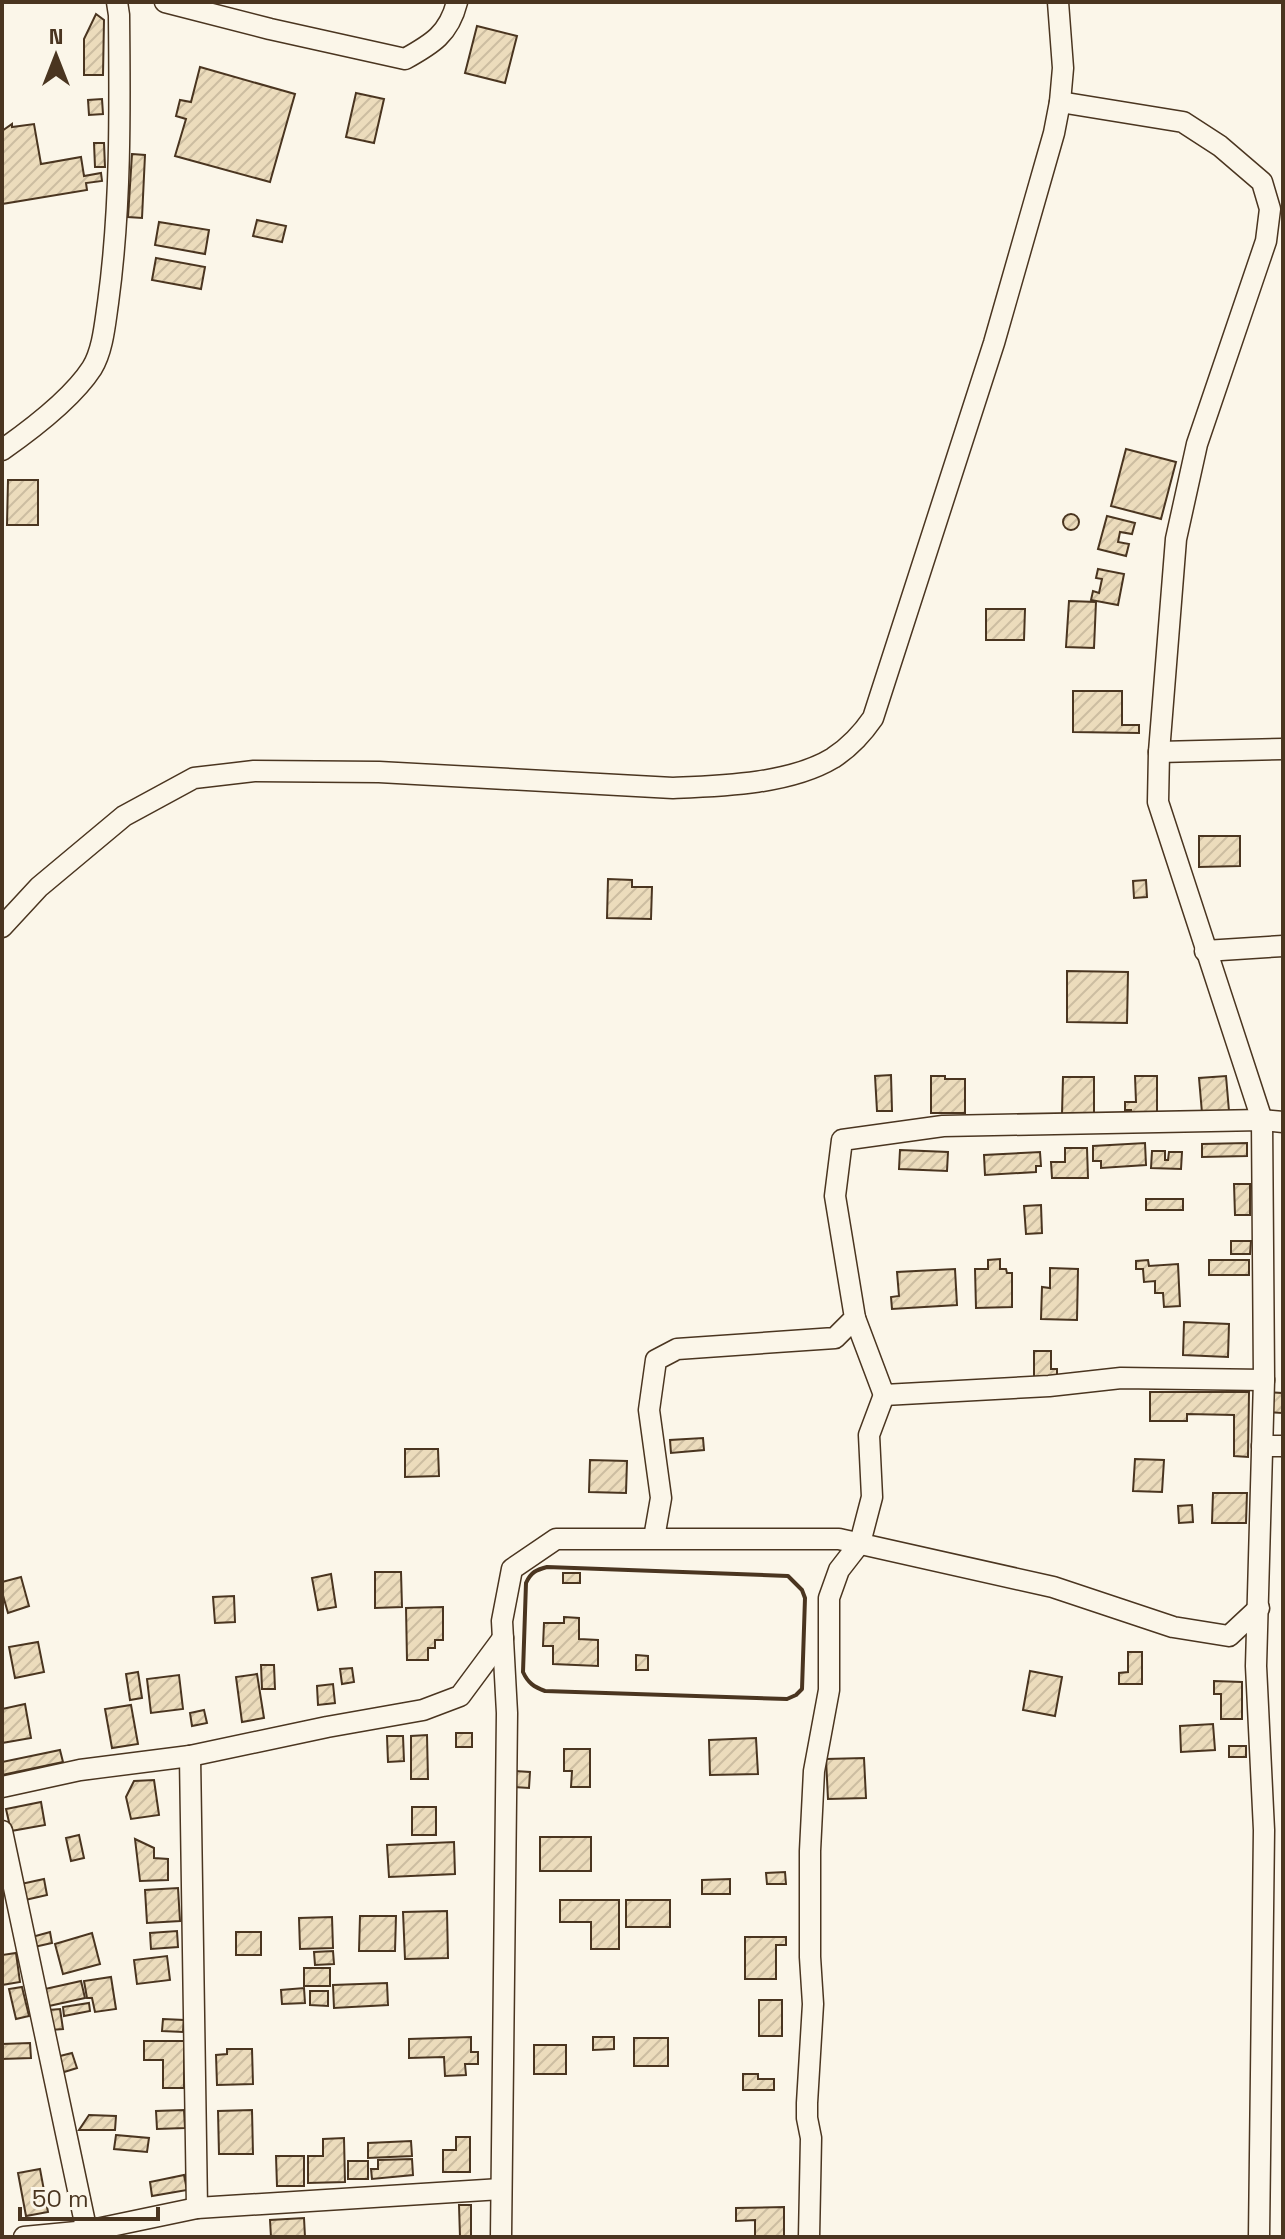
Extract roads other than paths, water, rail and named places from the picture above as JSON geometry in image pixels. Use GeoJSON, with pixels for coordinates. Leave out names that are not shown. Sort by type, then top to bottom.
{"type":"FeatureCollection","features":[{"type":"Feature","properties":{"kind":"street"},"geometry":{"type":"LineString","coordinates":[[2,450],[70,395],[93,366],[103,332],[113,261],[119,135],[117,2]]}},
{"type":"Feature","properties":{"kind":"street"},"geometry":{"type":"LineString","coordinates":[[165,2],[405,59],[432,44],[443,32],[457,2]]}},
{"type":"Feature","properties":{"kind":"street"},"geometry":{"type":"LineString","coordinates":[[2,927],[39,887],[124,816],[194,778],[254,771],[379,772],[673,788],[707,787],[773,778],[805,770],[819,765],[855,741],[873,718],[994,343],[1054,133],[1063,68],[1058,2]]}},
{"type":"Feature","properties":{"kind":"street"},"geometry":{"type":"LineString","coordinates":[[1060,102],[1183,122],[1220,146],[1262,182],[1270,209],[1266,241],[1197,444],[1176,539],[1159,752],[1158,802],[1262,1120],[1264,1380],[1256,1666],[1273,1786],[1264,1830],[1259,2237]]}},
{"type":"Feature","properties":{"kind":"street"},"geometry":{"type":"LineString","coordinates":[[1159,752],[1283,749]]}},
{"type":"Feature","properties":{"kind":"street"},"geometry":{"type":"LineString","coordinates":[[1205,951],[1283,946]]}},
{"type":"Feature","properties":{"kind":"street"},"geometry":{"type":"LineString","coordinates":[[809,2237],[811,2138],[807,2103],[813,2004],[810,1851],[814,1771],[829,1690],[829,1598],[839,1570],[860,1543],[872,1497],[869,1435],[884,1395],[855,1318],[835,1196],[842,1140],[943,1126],[1283,1122]]}},
{"type":"Feature","properties":{"kind":"street"},"geometry":{"type":"LineString","coordinates":[[654,1538],[661,1498],[649,1410],[656,1360],[677,1349],[835,1338],[855,1318]]}},
{"type":"Feature","properties":{"kind":"street"},"geometry":{"type":"LineString","coordinates":[[884,1395],[1049,1386],[1121,1378],[1264,1380]]}},
{"type":"Feature","properties":{"kind":"street"},"geometry":{"type":"LineString","coordinates":[[1262,1446],[1283,1446]]}},
{"type":"Feature","properties":{"kind":"street"},"geometry":{"type":"LineString","coordinates":[[501,2237],[507,1713],[502,1621],[512,1569],[556,1539],[839,1539],[1053,1587],[1173,1627],[1229,1636],[1256,1666]]}},
{"type":"Feature","properties":{"kind":"street"},"geometry":{"type":"LineString","coordinates":[[1229,1636],[1259,1608]]}},
{"type":"Feature","properties":{"kind":"street"},"geometry":{"type":"LineString","coordinates":[[2,1787],[80,1770],[190,1756],[423,1710],[460,1696],[503,1638]]}},
{"type":"Feature","properties":{"kind":"street"},"geometry":{"type":"LineString","coordinates":[[190,1756],[197,2208]]}},
{"type":"Feature","properties":{"kind":"street"},"geometry":{"type":"LineString","coordinates":[[2,1831],[88,2234]]}},
{"type":"Feature","properties":{"kind":"street"},"geometry":{"type":"LineString","coordinates":[[24,2237],[88,2234],[197,2208],[501,2189]]}}]}
